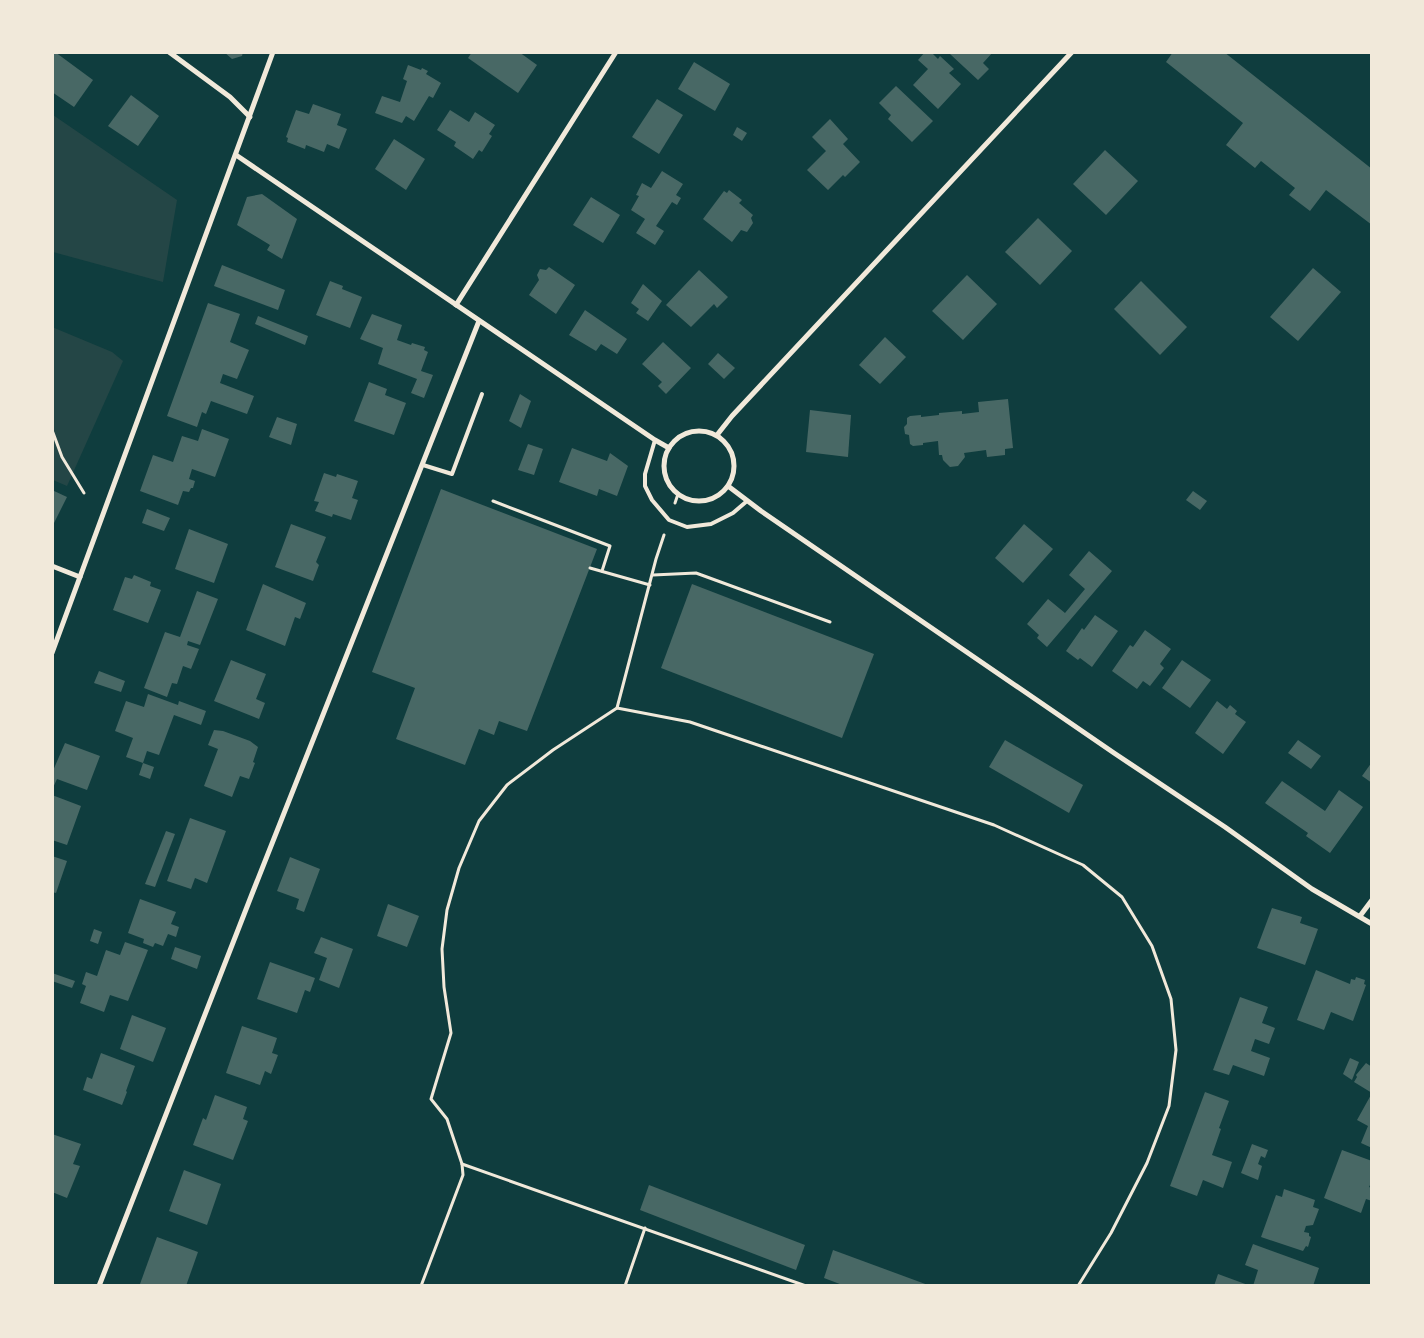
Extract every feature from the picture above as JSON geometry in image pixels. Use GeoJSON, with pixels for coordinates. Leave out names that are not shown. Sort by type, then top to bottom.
{"type":"FeatureCollection","features":[{"type":"Feature","properties":{"kind":"street"},"geometry":{"type":"LineString","coordinates":[[169,52],[230,97],[250,117]]}},
{"type":"Feature","properties":{"kind":"street"},"geometry":{"type":"LineString","coordinates":[[52,653],[274,52]]}},
{"type":"Feature","properties":{"kind":"street"},"geometry":{"type":"LineString","coordinates":[[456,305],[616,52]]}},
{"type":"Feature","properties":{"kind":"street"},"geometry":{"type":"LineString","coordinates":[[717,434],[1072,52]]}},
{"type":"Feature","properties":{"kind":"street"},"geometry":{"type":"LineString","coordinates":[[236,155],[668,448]]}},
{"type":"Feature","properties":{"kind":"street"},"geometry":{"type":"LineString","coordinates":[[99,1286],[479,320]]}},
{"type":"Feature","properties":{"kind":"street"},"geometry":{"type":"LineString","coordinates":[[705,431],[717,434],[730,447],[734,458],[734,475],[723,493],[712,499],[689,500],[678,494],[670,485],[665,474],[664,460],[668,448],[679,437],[690,432],[705,431]]}},
{"type":"Feature","properties":{"kind":"street"},"geometry":{"type":"LineString","coordinates":[[728,486],[746,501],[1225,827],[1312,889],[1372,924]]}},
{"type":"Feature","properties":{"kind":"street"},"geometry":{"type":"LineString","coordinates":[[52,566],[80,577]]}},
{"type":"Feature","properties":{"kind":"street"},"geometry":{"type":"LineString","coordinates":[[1360,916],[1372,900]]}},
{"type":"Feature","properties":{"kind":"lane"},"geometry":{"type":"LineString","coordinates":[[423,465],[452,474],[482,394]]}},
{"type":"Feature","properties":{"kind":"lane"},"geometry":{"type":"LineString","coordinates":[[655,440],[645,474],[645,486],[652,500],[669,520],[687,527],[711,524],[733,513],[746,501]]}},
{"type":"Feature","properties":{"kind":"path"},"geometry":{"type":"LineString","coordinates":[[52,430],[62,456],[84,493]]}},
{"type":"Feature","properties":{"kind":"path"},"geometry":{"type":"LineString","coordinates":[[421,1286],[463,1175],[462,1164],[447,1119],[431,1098],[451,1033],[444,987],[442,949],[447,910],[459,868],[478,821],[507,785],[553,750],[617,708],[656,559],[678,494]]}},
{"type":"Feature","properties":{"kind":"path"},"geometry":{"type":"LineString","coordinates":[[493,501],[610,546],[602,571]]}},
{"type":"Feature","properties":{"kind":"path"},"geometry":{"type":"LineString","coordinates":[[590,568],[650,585]]}},
{"type":"Feature","properties":{"kind":"path"},"geometry":{"type":"LineString","coordinates":[[653,575],[696,573],[830,622]]}},
{"type":"Feature","properties":{"kind":"path"},"geometry":{"type":"LineString","coordinates":[[617,708],[690,722],[994,825],[1083,865],[1122,897],[1152,946],[1171,999],[1176,1050],[1169,1106],[1147,1164],[1111,1233],[1078,1286]]}},
{"type":"Feature","properties":{"kind":"path"},"geometry":{"type":"LineString","coordinates":[[462,1164],[806,1286]]}},
{"type":"Feature","properties":{"kind":"path"},"geometry":{"type":"LineString","coordinates":[[625,1286],[645,1228]]}},
{"type":"Feature","properties":{"kind":"shaded area"},"geometry":{"type":"Polygon","coordinates":[[[53,115],[177,200],[163,282],[53,252],[53,115]]]}},
{"type":"Feature","properties":{"kind":"shaded area"},"geometry":{"type":"Polygon","coordinates":[[[52,327],[112,352],[123,361],[67,486],[53,480],[52,327]]]}},
{"type":"Feature","properties":{"kind":"building"},"geometry":{"type":"Polygon","coordinates":[[[52,52],[55,52],[93,80],[74,107],[52,92],[52,52]]]}},
{"type":"Feature","properties":{"kind":"building"},"geometry":{"type":"Polygon","coordinates":[[[224,52],[243,52],[242,56],[232,59],[224,52]]]}},
{"type":"Feature","properties":{"kind":"building"},"geometry":{"type":"Polygon","coordinates":[[[472,52],[519,52],[537,65],[518,93],[468,58],[472,52]]]}},
{"type":"Feature","properties":{"kind":"building"},"geometry":{"type":"Polygon","coordinates":[[[925,52],[931,52],[938,59],[940,56],[954,69],[949,73],[961,84],[938,109],[913,85],[928,69],[918,60],[925,52]]]}},
{"type":"Feature","properties":{"kind":"building"},"geometry":{"type":"Polygon","coordinates":[[[951,52],[993,52],[983,63],[989,69],[978,80],[950,54],[951,52]]]}},
{"type":"Feature","properties":{"kind":"building"},"geometry":{"type":"Polygon","coordinates":[[[1173,52],[1224,52],[1372,169],[1372,225],[1326,190],[1310,211],[1289,195],[1295,188],[1261,161],[1255,168],[1226,145],[1243,123],[1166,62],[1173,52]]]}},
{"type":"Feature","properties":{"kind":"building"},"geometry":{"type":"Polygon","coordinates":[[[694,62],[730,84],[715,111],[678,89],[694,62]]]}},
{"type":"Feature","properties":{"kind":"building"},"geometry":{"type":"Polygon","coordinates":[[[408,65],[428,71],[426,74],[441,83],[433,98],[429,96],[414,121],[406,116],[402,123],[375,113],[382,96],[400,102],[407,81],[403,79],[408,65]]]}},
{"type":"Feature","properties":{"kind":"building"},"geometry":{"type":"Polygon","coordinates":[[[896,86],[933,121],[912,142],[888,119],[891,115],[879,103],[896,86]]]}},
{"type":"Feature","properties":{"kind":"building"},"geometry":{"type":"Polygon","coordinates":[[[131,95],[159,116],[138,146],[108,126],[131,95]]]}},
{"type":"Feature","properties":{"kind":"building"},"geometry":{"type":"Polygon","coordinates":[[[657,99],[683,115],[659,154],[632,137],[657,99]]]}},
{"type":"Feature","properties":{"kind":"building"},"geometry":{"type":"Polygon","coordinates":[[[313,104],[341,114],[337,125],[347,129],[339,149],[327,144],[324,152],[306,145],[305,149],[287,142],[288,138],[286,137],[296,110],[309,114],[313,104]]]}},
{"type":"Feature","properties":{"kind":"building"},"geometry":{"type":"Polygon","coordinates":[[[450,110],[469,122],[475,112],[495,125],[489,134],[492,136],[482,152],[479,150],[473,159],[454,146],[456,142],[437,130],[450,110]]]}},
{"type":"Feature","properties":{"kind":"building"},"geometry":{"type":"Polygon","coordinates":[[[830,119],[848,139],[843,144],[860,162],[828,190],[807,170],[826,151],[812,137],[830,119]]]}},
{"type":"Feature","properties":{"kind":"building"},"geometry":{"type":"Polygon","coordinates":[[[737,127],[747,133],[742,141],[733,135],[737,127]]]}},
{"type":"Feature","properties":{"kind":"building"},"geometry":{"type":"Polygon","coordinates":[[[394,139],[425,159],[406,190],[375,169],[394,139]]]}},
{"type":"Feature","properties":{"kind":"building"},"geometry":{"type":"Polygon","coordinates":[[[1105,150],[1138,181],[1106,215],[1073,184],[1105,150]]]}},
{"type":"Feature","properties":{"kind":"building"},"geometry":{"type":"Polygon","coordinates":[[[662,171],[683,184],[676,195],[681,198],[677,205],[672,202],[656,226],[664,231],[655,245],[636,233],[645,219],[631,210],[639,196],[636,195],[642,183],[651,188],[662,171]]]}},
{"type":"Feature","properties":{"kind":"building"},"geometry":{"type":"Polygon","coordinates":[[[729,190],[742,200],[739,203],[753,215],[751,218],[753,223],[747,232],[741,230],[732,242],[703,219],[724,191],[727,193],[729,190]]]}},
{"type":"Feature","properties":{"kind":"building"},"geometry":{"type":"Polygon","coordinates":[[[262,194],[297,219],[282,259],[267,250],[270,245],[237,225],[247,197],[262,194]]]}},
{"type":"Feature","properties":{"kind":"building"},"geometry":{"type":"Polygon","coordinates":[[[591,197],[620,215],[603,243],[573,225],[591,197]]]}},
{"type":"Feature","properties":{"kind":"building"},"geometry":{"type":"Polygon","coordinates":[[[1038,218],[1072,251],[1040,285],[1005,252],[1038,218]]]}},
{"type":"Feature","properties":{"kind":"building"},"geometry":{"type":"Polygon","coordinates":[[[222,265],[285,290],[278,310],[214,286],[222,265]]]}},
{"type":"Feature","properties":{"kind":"building"},"geometry":{"type":"Polygon","coordinates":[[[549,267],[575,285],[556,314],[529,295],[539,280],[537,275],[540,269],[546,270],[549,267]]]}},
{"type":"Feature","properties":{"kind":"building"},"geometry":{"type":"Polygon","coordinates":[[[1313,268],[1341,292],[1298,341],[1270,317],[1313,268]]]}},
{"type":"Feature","properties":{"kind":"building"},"geometry":{"type":"Polygon","coordinates":[[[699,270],[728,297],[717,308],[714,304],[691,327],[666,305],[699,270]]]}},
{"type":"Feature","properties":{"kind":"building"},"geometry":{"type":"Polygon","coordinates":[[[967,275],[997,304],[963,340],[932,311],[967,275]]]}},
{"type":"Feature","properties":{"kind":"building"},"geometry":{"type":"Polygon","coordinates":[[[330,281],[343,286],[342,289],[362,297],[350,328],[316,315],[330,281]]]}},
{"type":"Feature","properties":{"kind":"building"},"geometry":{"type":"Polygon","coordinates":[[[1141,281],[1187,327],[1160,355],[1114,309],[1141,281]]]}},
{"type":"Feature","properties":{"kind":"building"},"geometry":{"type":"Polygon","coordinates":[[[643,284],[662,301],[648,321],[636,313],[639,309],[631,303],[643,284]]]}},
{"type":"Feature","properties":{"kind":"building"},"geometry":{"type":"Polygon","coordinates":[[[208,303],[240,314],[230,342],[249,350],[237,379],[223,374],[220,383],[254,396],[247,414],[211,401],[206,414],[202,412],[197,427],[167,416],[208,303]]]}},
{"type":"Feature","properties":{"kind":"building"},"geometry":{"type":"Polygon","coordinates":[[[585,310],[627,339],[617,354],[601,344],[596,351],[569,335],[585,310]]]}},
{"type":"Feature","properties":{"kind":"building"},"geometry":{"type":"Polygon","coordinates":[[[372,314],[402,325],[397,340],[425,347],[424,350],[428,352],[421,371],[433,375],[424,398],[411,393],[417,379],[378,364],[383,348],[360,339],[372,314]]]}},
{"type":"Feature","properties":{"kind":"building"},"geometry":{"type":"Polygon","coordinates":[[[258,316],[308,336],[305,345],[255,324],[258,316]]]}},
{"type":"Feature","properties":{"kind":"building"},"geometry":{"type":"Polygon","coordinates":[[[885,337],[906,357],[880,384],[859,365],[885,337]]]}},
{"type":"Feature","properties":{"kind":"building"},"geometry":{"type":"Polygon","coordinates":[[[663,342],[691,368],[666,394],[658,386],[662,382],[642,364],[663,342]]]}},
{"type":"Feature","properties":{"kind":"building"},"geometry":{"type":"Polygon","coordinates":[[[718,353],[735,368],[724,379],[708,364],[718,353]]]}},
{"type":"Feature","properties":{"kind":"building"},"geometry":{"type":"Polygon","coordinates":[[[369,382],[387,389],[385,395],[406,403],[394,435],[354,421],[369,382]]]}},
{"type":"Feature","properties":{"kind":"building"},"geometry":{"type":"Polygon","coordinates":[[[520,394],[531,401],[521,428],[509,421],[520,394]]]}},
{"type":"Feature","properties":{"kind":"building"},"geometry":{"type":"Polygon","coordinates":[[[1008,399],[1013,448],[1005,449],[1005,455],[987,457],[986,450],[964,453],[965,457],[958,466],[950,467],[943,460],[942,455],[939,455],[938,441],[913,446],[910,444],[909,435],[905,434],[904,427],[907,424],[907,418],[910,416],[921,415],[921,417],[962,411],[962,414],[979,412],[978,402],[1008,399]]]}},
{"type":"Feature","properties":{"kind":"building"},"geometry":{"type":"Polygon","coordinates":[[[810,410],[851,415],[848,457],[806,452],[810,410]]]}},
{"type":"Feature","properties":{"kind":"building"},"geometry":{"type":"Polygon","coordinates":[[[277,417],[297,424],[291,445],[269,437],[277,417]]]}},
{"type":"Feature","properties":{"kind":"building"},"geometry":{"type":"Polygon","coordinates":[[[202,429],[229,439],[215,477],[192,469],[189,479],[195,481],[193,488],[189,492],[183,491],[178,505],[140,491],[153,455],[173,462],[182,436],[198,441],[202,429]]]}},
{"type":"Feature","properties":{"kind":"building"},"geometry":{"type":"Polygon","coordinates":[[[528,444],[543,449],[534,475],[518,470],[528,444]]]}},
{"type":"Feature","properties":{"kind":"building"},"geometry":{"type":"Polygon","coordinates":[[[572,448],[607,461],[610,453],[628,466],[617,496],[599,489],[597,496],[559,482],[572,448]]]}},
{"type":"Feature","properties":{"kind":"building"},"geometry":{"type":"Polygon","coordinates":[[[324,473],[336,477],[337,474],[358,481],[352,498],[358,500],[351,520],[333,514],[332,517],[315,511],[319,502],[314,501],[324,473]]]}},
{"type":"Feature","properties":{"kind":"building"},"geometry":{"type":"Polygon","coordinates":[[[441,489],[597,549],[527,731],[499,721],[494,735],[479,729],[465,765],[396,739],[415,688],[372,672],[441,489]]]}},
{"type":"Feature","properties":{"kind":"building"},"geometry":{"type":"Polygon","coordinates":[[[52,490],[67,497],[52,527],[52,490]]]}},
{"type":"Feature","properties":{"kind":"building"},"geometry":{"type":"Polygon","coordinates":[[[1193,491],[1207,501],[1200,510],[1186,500],[1193,491]]]}},
{"type":"Feature","properties":{"kind":"building"},"geometry":{"type":"Polygon","coordinates":[[[147,509],[170,518],[164,531],[142,523],[147,509]]]}},
{"type":"Feature","properties":{"kind":"building"},"geometry":{"type":"Polygon","coordinates":[[[291,524],[326,537],[316,562],[319,565],[313,581],[275,567],[291,524]]]}},
{"type":"Feature","properties":{"kind":"building"},"geometry":{"type":"Polygon","coordinates":[[[1024,524],[1053,549],[1023,583],[995,558],[1024,524]]]}},
{"type":"Feature","properties":{"kind":"building"},"geometry":{"type":"Polygon","coordinates":[[[189,529],[228,544],[214,583],[175,569],[189,529]]]}},
{"type":"Feature","properties":{"kind":"building"},"geometry":{"type":"Polygon","coordinates":[[[1089,551],[1112,571],[1047,647],[1037,638],[1039,635],[1027,624],[1048,599],[1065,613],[1085,589],[1069,575],[1089,551]]]}},
{"type":"Feature","properties":{"kind":"building"},"geometry":{"type":"Polygon","coordinates":[[[134,575],[151,582],[150,586],[161,590],[148,623],[113,610],[125,577],[132,579],[134,575]]]}},
{"type":"Feature","properties":{"kind":"building"},"geometry":{"type":"Polygon","coordinates":[[[263,584],[306,603],[300,619],[295,617],[285,646],[246,630],[263,584]]]}},
{"type":"Feature","properties":{"kind":"building"},"geometry":{"type":"Polygon","coordinates":[[[692,584],[874,654],[842,738],[661,668],[692,584]]]}},
{"type":"Feature","properties":{"kind":"building"},"geometry":{"type":"Polygon","coordinates":[[[197,591],[218,599],[200,645],[188,641],[187,645],[199,649],[191,669],[183,666],[177,684],[172,683],[167,697],[144,688],[165,632],[180,637],[197,591]]]}},
{"type":"Feature","properties":{"kind":"building"},"geometry":{"type":"Polygon","coordinates":[[[1095,615],[1118,631],[1092,667],[1066,651],[1082,628],[1084,630],[1095,615]]]}},
{"type":"Feature","properties":{"kind":"building"},"geometry":{"type":"Polygon","coordinates":[[[1145,630],[1171,649],[1160,664],[1164,668],[1150,686],[1143,681],[1137,689],[1112,671],[1130,645],[1133,647],[1145,630]]]}},
{"type":"Feature","properties":{"kind":"building"},"geometry":{"type":"Polygon","coordinates":[[[231,660],[266,674],[256,699],[265,703],[259,719],[214,701],[231,660]]]}},
{"type":"Feature","properties":{"kind":"building"},"geometry":{"type":"Polygon","coordinates":[[[1182,660],[1211,680],[1190,708],[1162,688],[1182,660]]]}},
{"type":"Feature","properties":{"kind":"building"},"geometry":{"type":"Polygon","coordinates":[[[99,671],[125,681],[121,692],[94,683],[99,671]]]}},
{"type":"Feature","properties":{"kind":"building"},"geometry":{"type":"Polygon","coordinates":[[[148,694],[178,705],[179,701],[206,711],[201,725],[174,715],[159,755],[147,751],[143,763],[126,757],[133,738],[115,731],[126,701],[144,707],[148,694]]]}},
{"type":"Feature","properties":{"kind":"building"},"geometry":{"type":"Polygon","coordinates":[[[1217,701],[1227,709],[1230,705],[1237,711],[1235,714],[1246,722],[1223,754],[1195,733],[1217,701]]]}},
{"type":"Feature","properties":{"kind":"building"},"geometry":{"type":"Polygon","coordinates":[[[214,730],[223,731],[250,741],[258,747],[249,779],[240,776],[232,797],[204,786],[218,749],[208,745],[214,730]]]}},
{"type":"Feature","properties":{"kind":"building"},"geometry":{"type":"Polygon","coordinates":[[[1005,740],[1083,785],[1069,813],[989,767],[1005,740]]]}},
{"type":"Feature","properties":{"kind":"building"},"geometry":{"type":"Polygon","coordinates":[[[1298,740],[1321,756],[1311,769],[1288,753],[1298,740]]]}},
{"type":"Feature","properties":{"kind":"building"},"geometry":{"type":"Polygon","coordinates":[[[65,743],[100,756],[87,790],[57,779],[52,790],[52,773],[65,743]]]}},
{"type":"Feature","properties":{"kind":"building"},"geometry":{"type":"Polygon","coordinates":[[[1372,762],[1372,783],[1362,776],[1372,762]]]}},
{"type":"Feature","properties":{"kind":"building"},"geometry":{"type":"Polygon","coordinates":[[[143,763],[154,767],[150,779],[139,775],[143,763]]]}},
{"type":"Feature","properties":{"kind":"building"},"geometry":{"type":"Polygon","coordinates":[[[1282,781],[1325,811],[1339,790],[1363,807],[1330,853],[1306,836],[1308,833],[1265,803],[1282,781]]]}},
{"type":"Feature","properties":{"kind":"building"},"geometry":{"type":"Polygon","coordinates":[[[52,795],[81,806],[67,845],[52,840],[54,835],[52,835],[52,795]]]}},
{"type":"Feature","properties":{"kind":"building"},"geometry":{"type":"Polygon","coordinates":[[[190,818],[226,831],[207,883],[195,878],[191,889],[167,881],[190,818]]]}},
{"type":"Feature","properties":{"kind":"building"},"geometry":{"type":"Polygon","coordinates":[[[166,831],[175,834],[155,887],[145,884],[166,831]]]}},
{"type":"Feature","properties":{"kind":"building"},"geometry":{"type":"Polygon","coordinates":[[[52,856],[67,861],[56,893],[52,892],[52,856]]]}},
{"type":"Feature","properties":{"kind":"building"},"geometry":{"type":"Polygon","coordinates":[[[290,857],[320,869],[304,912],[296,909],[299,899],[277,891],[290,857]]]}},
{"type":"Feature","properties":{"kind":"building"},"geometry":{"type":"Polygon","coordinates":[[[140,899],[176,912],[171,924],[179,927],[176,937],[168,934],[163,946],[155,943],[153,947],[143,943],[144,939],[128,933],[140,899]]]}},
{"type":"Feature","properties":{"kind":"building"},"geometry":{"type":"Polygon","coordinates":[[[388,904],[419,916],[407,947],[377,936],[388,904]]]}},
{"type":"Feature","properties":{"kind":"building"},"geometry":{"type":"Polygon","coordinates":[[[1272,908],[1302,917],[1300,923],[1318,929],[1305,965],[1257,948],[1272,908]]]}},
{"type":"Feature","properties":{"kind":"building"},"geometry":{"type":"Polygon","coordinates":[[[94,929],[102,932],[98,944],[90,941],[94,929]]]}},
{"type":"Feature","properties":{"kind":"building"},"geometry":{"type":"Polygon","coordinates":[[[321,937],[353,949],[339,988],[319,980],[327,958],[314,953],[321,937]]]}},
{"type":"Feature","properties":{"kind":"building"},"geometry":{"type":"Polygon","coordinates":[[[125,942],[148,950],[128,1001],[110,995],[104,1012],[80,1003],[86,986],[82,984],[86,972],[97,976],[106,950],[120,955],[125,942]]]}},
{"type":"Feature","properties":{"kind":"building"},"geometry":{"type":"Polygon","coordinates":[[[175,947],[201,956],[197,969],[171,959],[175,947]]]}},
{"type":"Feature","properties":{"kind":"building"},"geometry":{"type":"Polygon","coordinates":[[[270,962],[315,978],[310,992],[305,990],[297,1013],[257,999],[270,962]]]}},
{"type":"Feature","properties":{"kind":"building"},"geometry":{"type":"Polygon","coordinates":[[[1316,970],[1350,984],[1351,979],[1355,980],[1356,977],[1365,980],[1364,984],[1366,985],[1353,1021],[1331,1012],[1324,1030],[1297,1020],[1316,970]]]}},
{"type":"Feature","properties":{"kind":"building"},"geometry":{"type":"Polygon","coordinates":[[[52,973],[75,981],[72,988],[52,981],[52,973]]]}},
{"type":"Feature","properties":{"kind":"building"},"geometry":{"type":"Polygon","coordinates":[[[1240,997],[1268,1007],[1262,1023],[1275,1028],[1269,1044],[1255,1039],[1251,1051],[1270,1058],[1264,1076],[1233,1065],[1229,1075],[1213,1070],[1240,997]]]}},
{"type":"Feature","properties":{"kind":"building"},"geometry":{"type":"Polygon","coordinates":[[[132,1015],[166,1028],[153,1062],[120,1049],[132,1015]]]}},
{"type":"Feature","properties":{"kind":"building"},"geometry":{"type":"Polygon","coordinates":[[[242,1026],[277,1038],[272,1053],[278,1055],[271,1074],[265,1071],[260,1085],[226,1073],[242,1026]]]}},
{"type":"Feature","properties":{"kind":"building"},"geometry":{"type":"Polygon","coordinates":[[[101,1053],[135,1066],[122,1105],[83,1090],[87,1077],[92,1079],[101,1053]]]}},
{"type":"Feature","properties":{"kind":"building"},"geometry":{"type":"Polygon","coordinates":[[[1350,1058],[1359,1062],[1352,1080],[1343,1074],[1350,1058]]]}},
{"type":"Feature","properties":{"kind":"building"},"geometry":{"type":"Polygon","coordinates":[[[1366,1063],[1372,1067],[1372,1093],[1354,1082],[1357,1077],[1356,1075],[1366,1063]]]}},
{"type":"Feature","properties":{"kind":"building"},"geometry":{"type":"Polygon","coordinates":[[[1205,1092],[1229,1101],[1212,1155],[1232,1162],[1223,1188],[1203,1180],[1197,1196],[1170,1186],[1205,1092]]]}},
{"type":"Feature","properties":{"kind":"building"},"geometry":{"type":"Polygon","coordinates":[[[1372,1093],[1372,1148],[1361,1143],[1368,1126],[1357,1120],[1372,1093]]]}},
{"type":"Feature","properties":{"kind":"building"},"geometry":{"type":"Polygon","coordinates":[[[215,1095],[247,1107],[243,1119],[248,1121],[233,1160],[193,1145],[203,1118],[206,1120],[215,1095]]]}},
{"type":"Feature","properties":{"kind":"building"},"geometry":{"type":"Polygon","coordinates":[[[52,1134],[81,1144],[73,1164],[80,1166],[67,1198],[52,1192],[52,1134]]]}},
{"type":"Feature","properties":{"kind":"building"},"geometry":{"type":"Polygon","coordinates":[[[1252,1144],[1268,1150],[1265,1158],[1261,1156],[1258,1164],[1262,1166],[1258,1180],[1241,1173],[1252,1144]]]}},
{"type":"Feature","properties":{"kind":"building"},"geometry":{"type":"Polygon","coordinates":[[[1342,1150],[1372,1161],[1372,1181],[1369,1187],[1372,1188],[1372,1201],[1366,1199],[1361,1213],[1324,1198],[1342,1150]]]}},
{"type":"Feature","properties":{"kind":"building"},"geometry":{"type":"Polygon","coordinates":[[[184,1170],[221,1184],[207,1225],[169,1211],[184,1170]]]}},
{"type":"Feature","properties":{"kind":"building"},"geometry":{"type":"Polygon","coordinates":[[[649,1185],[805,1245],[796,1270],[640,1210],[649,1185]]]}},
{"type":"Feature","properties":{"kind":"building"},"geometry":{"type":"Polygon","coordinates":[[[1284,1189],[1315,1200],[1313,1207],[1319,1209],[1313,1225],[1306,1226],[1304,1232],[1309,1233],[1311,1237],[1308,1247],[1306,1246],[1303,1251],[1261,1237],[1276,1195],[1282,1197],[1284,1189]]]}},
{"type":"Feature","properties":{"kind":"building"},"geometry":{"type":"Polygon","coordinates":[[[157,1237],[198,1252],[186,1286],[144,1286],[140,1284],[157,1237]]]}},
{"type":"Feature","properties":{"kind":"building"},"geometry":{"type":"Polygon","coordinates":[[[1253,1244],[1319,1268],[1313,1286],[1253,1286],[1258,1270],[1245,1265],[1253,1244]]]}},
{"type":"Feature","properties":{"kind":"building"},"geometry":{"type":"Polygon","coordinates":[[[833,1250],[928,1286],[845,1286],[824,1278],[833,1250]]]}},
{"type":"Feature","properties":{"kind":"building"},"geometry":{"type":"Polygon","coordinates":[[[1218,1274],[1248,1285],[1248,1286],[1214,1286],[1218,1274]]]}}]}
